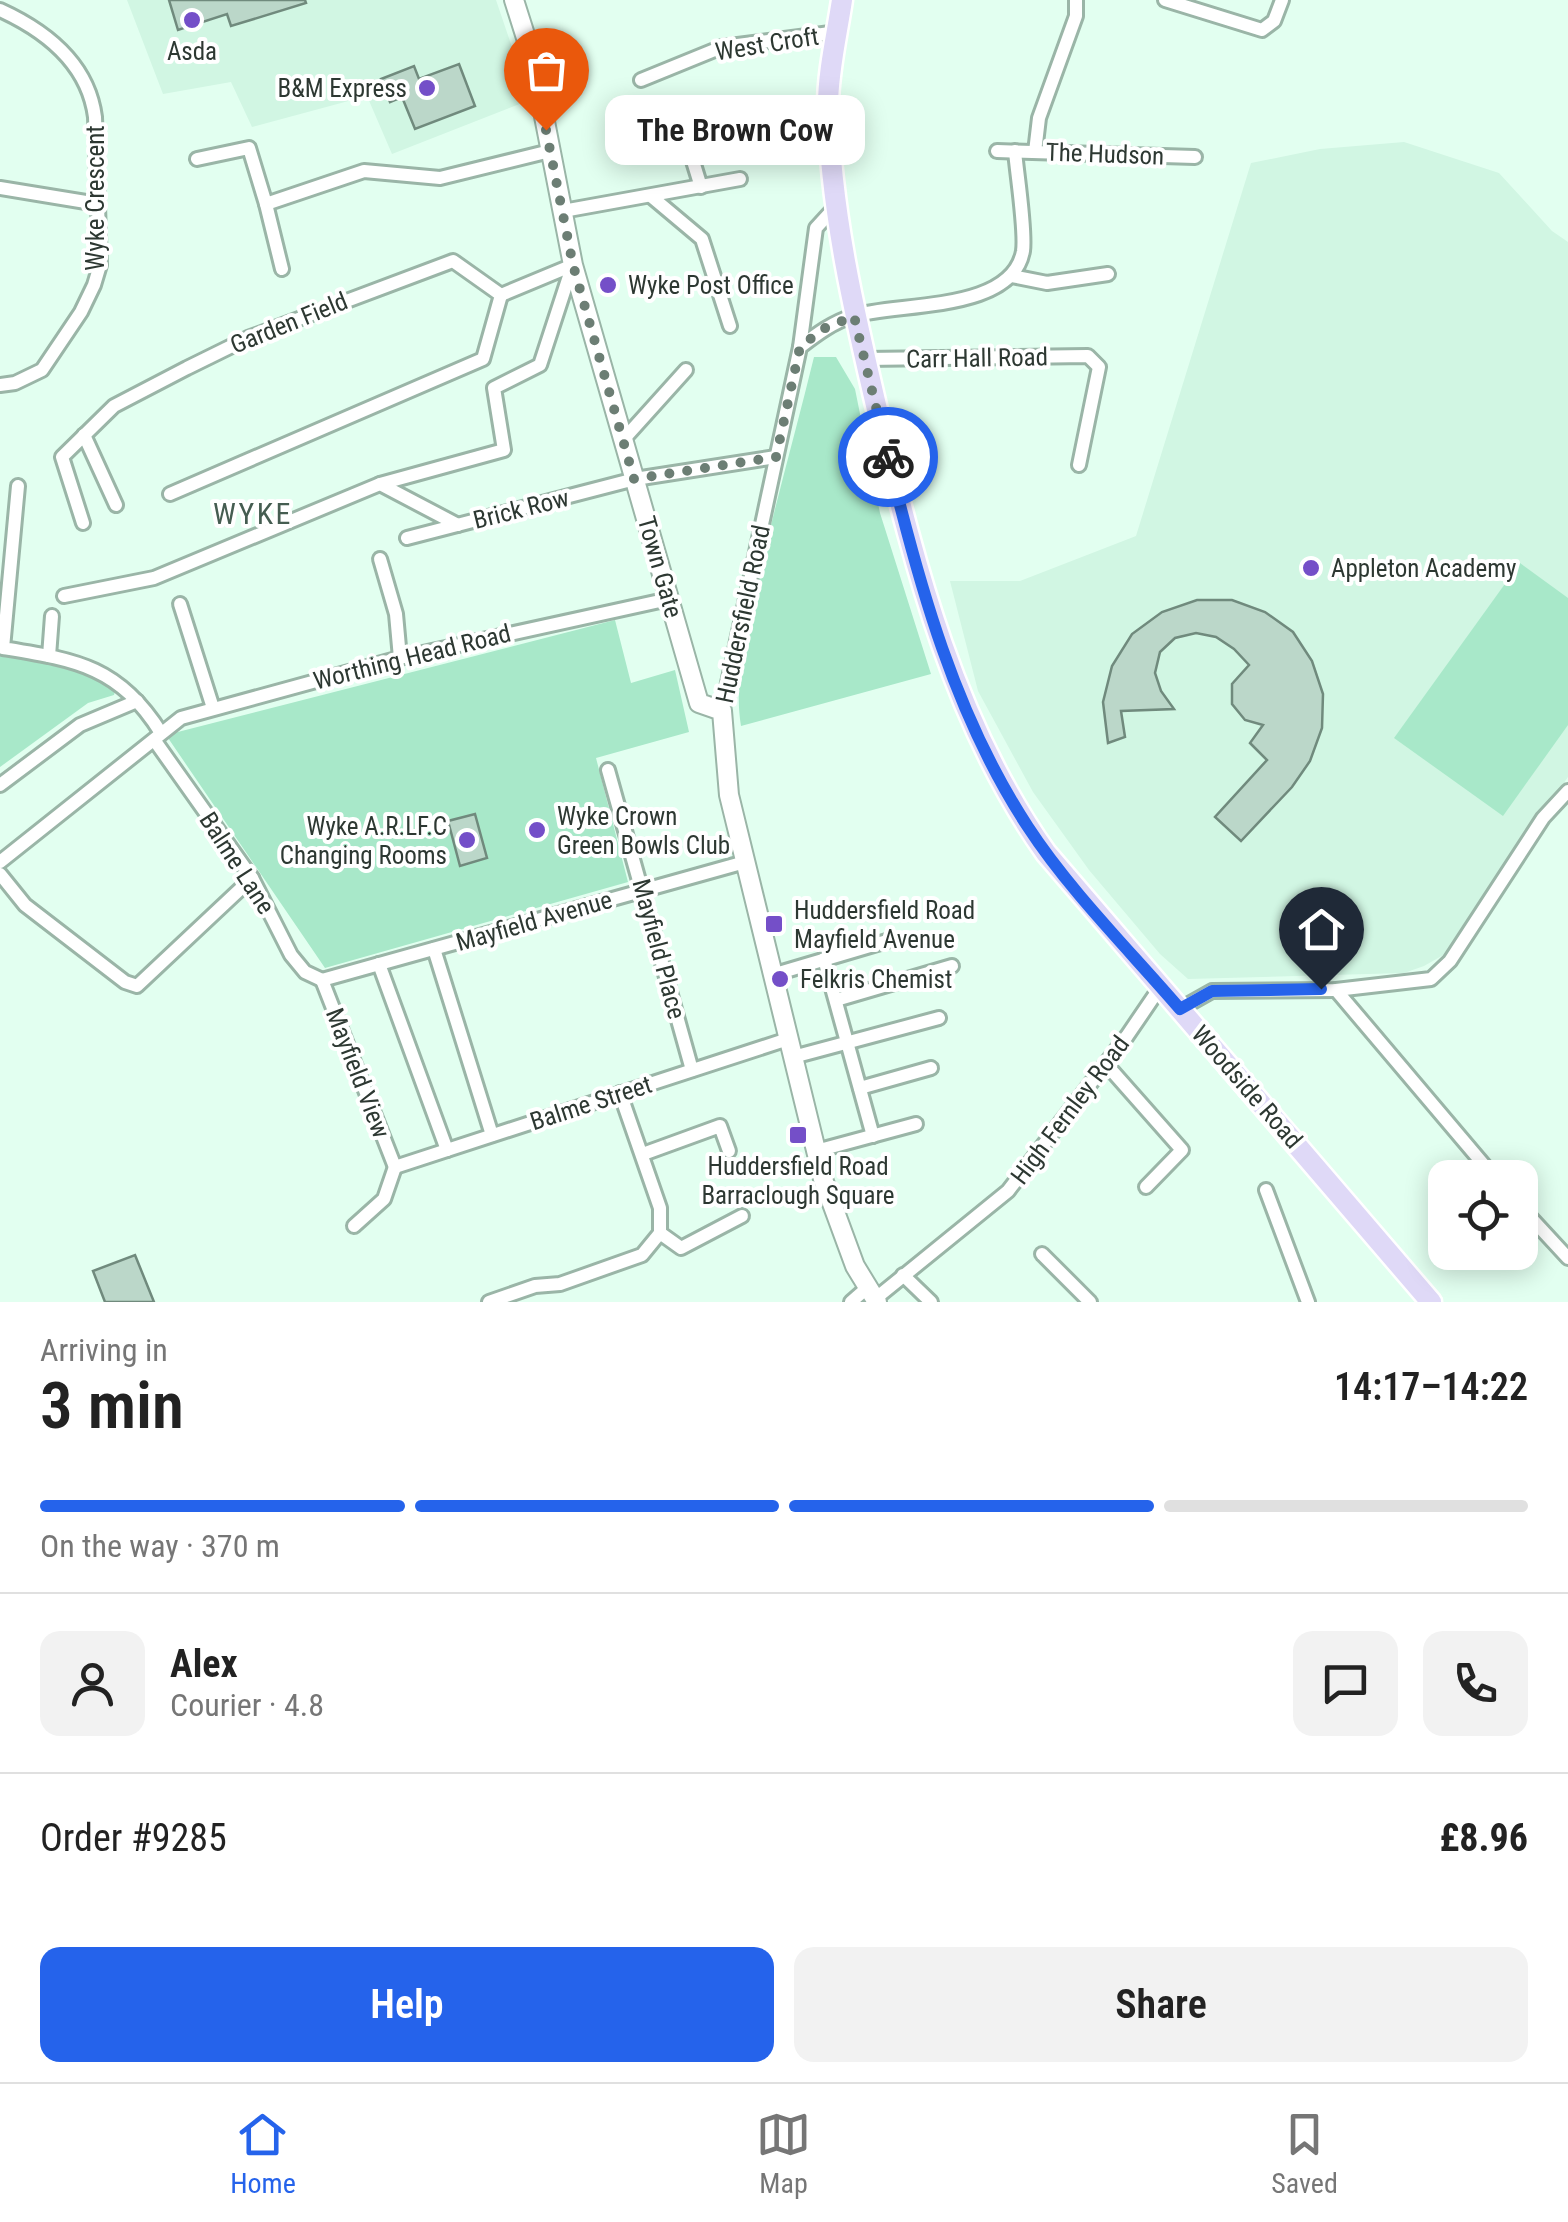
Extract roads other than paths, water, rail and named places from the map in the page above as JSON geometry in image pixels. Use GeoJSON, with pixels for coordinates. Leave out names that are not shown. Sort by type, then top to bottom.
{"type":"FeatureCollection","features":[{"type":"Feature","properties":{"kind":"main road","name":"Town Gate"},"geometry":{"type":"LineString","coordinates":[[514,0],[534,60],[573,265],[699,703],[722,711]]}},
{"type":"Feature","properties":{"kind":"main road"},"geometry":{"type":"LineString","coordinates":[[842,0],[828,102],[854,316]]}},
{"type":"Feature","properties":{"kind":"main road","name":"Woodside Road"},"geometry":{"type":"LineString","coordinates":[[854,316],[914,562],[976,732],[1010,798],[1046,853],[1432,1302]]}},
{"type":"Feature","properties":{"kind":"main road","name":"Huddersfield Road"},"geometry":{"type":"LineString","coordinates":[[722,711],[729,795],[816,1151],[830,1203],[854,1266],[873,1296]]}},
{"type":"Feature","properties":{"kind":"street"},"geometry":{"type":"LineString","coordinates":[[1036,152],[1040,118],[1076,16],[1076,0]]}},
{"type":"Feature","properties":{"kind":"street"},"geometry":{"type":"LineString","coordinates":[[1166,0],[1262,30],[1274,22],[1282,0]]}},
{"type":"Feature","properties":{"kind":"street","name":"Wyke Crescent"},"geometry":{"type":"LineString","coordinates":[[0,10],[28,23],[83,73],[95,117],[100,266],[81,312],[42,370],[15,383],[0,385]]}},
{"type":"Feature","properties":{"kind":"street","name":"West Croft"},"geometry":{"type":"LineString","coordinates":[[641,80],[722,46],[838,32]]}},
{"type":"Feature","properties":{"kind":"street"},"geometry":{"type":"LineString","coordinates":[[668,136],[684,132],[701,187]]}},
{"type":"Feature","properties":{"kind":"street"},"geometry":{"type":"LineString","coordinates":[[197,159],[249,148],[282,269]]}},
{"type":"Feature","properties":{"kind":"street","name":"The Hudson"},"geometry":{"type":"LineString","coordinates":[[997,150],[1195,156]]}},
{"type":"Feature","properties":{"kind":"street"},"geometry":{"type":"LineString","coordinates":[[266,204],[364,171],[440,178],[550,151]]}},
{"type":"Feature","properties":{"kind":"street","name":"The Hudson"},"geometry":{"type":"LineString","coordinates":[[1012,276],[1023,251],[1016,151]]}},
{"type":"Feature","properties":{"kind":"street"},"geometry":{"type":"LineString","coordinates":[[562,212],[740,179]]}},
{"type":"Feature","properties":{"kind":"street"},"geometry":{"type":"LineString","coordinates":[[0,188],[98,204]]}},
{"type":"Feature","properties":{"kind":"street"},"geometry":{"type":"LineString","coordinates":[[652,197],[702,240],[730,326]]}},
{"type":"Feature","properties":{"kind":"street","name":"Huddersfield Road"},"geometry":{"type":"LineString","coordinates":[[722,711],[800,347],[816,228],[838,203]]}},
{"type":"Feature","properties":{"kind":"street","name":"Garden Field"},"geometry":{"type":"LineString","coordinates":[[84,523],[62,457],[114,406],[248,338],[453,261],[501,295]]}},
{"type":"Feature","properties":{"kind":"street"},"geometry":{"type":"LineString","coordinates":[[170,494],[484,359],[501,295],[573,265]]}},
{"type":"Feature","properties":{"kind":"street"},"geometry":{"type":"LineString","coordinates":[[64,596],[154,578],[380,484],[504,450],[494,388],[540,365],[573,265]]}},
{"type":"Feature","properties":{"kind":"street"},"geometry":{"type":"LineString","coordinates":[[800,347],[823,329],[854,316],[966,300],[1012,276],[1047,283],[1108,274]]}},
{"type":"Feature","properties":{"kind":"street","name":"Carr Hall Road"},"geometry":{"type":"LineString","coordinates":[[865,359],[1088,356],[1100,367],[1079,464]]}},
{"type":"Feature","properties":{"kind":"street"},"geometry":{"type":"LineString","coordinates":[[623,440],[686,370]]}},
{"type":"Feature","properties":{"kind":"street"},"geometry":{"type":"LineString","coordinates":[[84,435],[116,504]]}},
{"type":"Feature","properties":{"kind":"street","name":"Brick Row"},"geometry":{"type":"LineString","coordinates":[[407,538],[634,479],[776,457]]}},
{"type":"Feature","properties":{"kind":"street"},"geometry":{"type":"LineString","coordinates":[[380,484],[458,525]]}},
{"type":"Feature","properties":{"kind":"street"},"geometry":{"type":"LineString","coordinates":[[18,486],[4,648],[84,664],[137,701],[158,737]]}},
{"type":"Feature","properties":{"kind":"street"},"geometry":{"type":"LineString","coordinates":[[380,559],[396,614],[400,658]]}},
{"type":"Feature","properties":{"kind":"street","name":"Worthing Head Road"},"geometry":{"type":"LineString","coordinates":[[0,862],[181,718],[400,658],[669,599]]}},
{"type":"Feature","properties":{"kind":"street"},"geometry":{"type":"LineString","coordinates":[[180,604],[213,708]]}},
{"type":"Feature","properties":{"kind":"street"},"geometry":{"type":"LineString","coordinates":[[49,656],[52,616]]}},
{"type":"Feature","properties":{"kind":"street"},"geometry":{"type":"LineString","coordinates":[[0,785],[80,725],[137,701]]}},
{"type":"Feature","properties":{"kind":"street","name":"Balme Lane"},"geometry":{"type":"LineString","coordinates":[[158,737],[252,878],[291,955],[306,972],[322,980]]}},
{"type":"Feature","properties":{"kind":"street","name":"Mayfield Place"},"geometry":{"type":"LineString","coordinates":[[608,770],[692,1070]]}},
{"type":"Feature","properties":{"kind":"street"},"geometry":{"type":"LineString","coordinates":[[1180,1009],[1212,991],[1336,990],[1430,979],[1450,960],[1543,818],[1568,791]]}},
{"type":"Feature","properties":{"kind":"street","name":"Mayfield Avenue"},"geometry":{"type":"LineString","coordinates":[[322,980],[746,862]]}},
{"type":"Feature","properties":{"kind":"street"},"geometry":{"type":"LineString","coordinates":[[0,874],[25,905],[125,982],[137,986],[252,878]]}},
{"type":"Feature","properties":{"kind":"street"},"geometry":{"type":"LineString","coordinates":[[772,974],[887,941]]}},
{"type":"Feature","properties":{"kind":"street"},"geometry":{"type":"LineString","coordinates":[[434,949],[492,1135]]}},
{"type":"Feature","properties":{"kind":"street"},"geometry":{"type":"LineString","coordinates":[[824,960],[873,1136]]}},
{"type":"Feature","properties":{"kind":"street"},"geometry":{"type":"LineString","coordinates":[[379,964],[447,1150]]}},
{"type":"Feature","properties":{"kind":"street"},"geometry":{"type":"LineString","coordinates":[[836,1000],[952,966]]}},
{"type":"Feature","properties":{"kind":"street","name":"Mayfield View"},"geometry":{"type":"LineString","coordinates":[[322,980],[395,1167]]}},
{"type":"Feature","properties":{"kind":"street","name":"High Fernley Road"},"geometry":{"type":"LineString","coordinates":[[851,1302],[873,1296],[1008,1191],[1106,1064],[1160,986]]}},
{"type":"Feature","properties":{"kind":"street"},"geometry":{"type":"LineString","coordinates":[[1336,990],[1481,1160]]}},
{"type":"Feature","properties":{"kind":"street","name":"Balme Street"},"geometry":{"type":"LineString","coordinates":[[395,1167],[692,1070],[791,1048],[847,1042],[939,1018]]}},
{"type":"Feature","properties":{"kind":"street"},"geometry":{"type":"LineString","coordinates":[[1106,1064],[1182,1150],[1146,1188]]}},
{"type":"Feature","properties":{"kind":"street"},"geometry":{"type":"LineString","coordinates":[[860,1088],[931,1068]]}},
{"type":"Feature","properties":{"kind":"street"},"geometry":{"type":"LineString","coordinates":[[489,1302],[642,1255],[660,1233],[660,1208],[620,1094]]}},
{"type":"Feature","properties":{"kind":"street"},"geometry":{"type":"LineString","coordinates":[[816,1151],[916,1124]]}},
{"type":"Feature","properties":{"kind":"street"},"geometry":{"type":"LineString","coordinates":[[643,1154],[720,1126],[730,1152]]}},
{"type":"Feature","properties":{"kind":"street"},"geometry":{"type":"LineString","coordinates":[[354,1226],[384,1199],[395,1167]]}},
{"type":"Feature","properties":{"kind":"street"},"geometry":{"type":"LineString","coordinates":[[1266,1190],[1308,1302]]}},
{"type":"Feature","properties":{"kind":"street"},"geometry":{"type":"LineString","coordinates":[[660,1233],[682,1248],[742,1216]]}},
{"type":"Feature","properties":{"kind":"street"},"geometry":{"type":"LineString","coordinates":[[1538,1226],[1568,1258]]}},
{"type":"Feature","properties":{"kind":"street"},"geometry":{"type":"LineString","coordinates":[[1042,1254],[1090,1302]]}},
{"type":"Feature","properties":{"kind":"street"},"geometry":{"type":"LineString","coordinates":[[902,1275],[931,1302]]}},
{"type":"Feature","properties":{"kind":"place","name":"Asda"},"geometry":{"type":"Point","coordinates":[192,20]}},
{"type":"Feature","properties":{"kind":"place","name":"B&M Express"},"geometry":{"type":"Point","coordinates":[427,88]}},
{"type":"Feature","properties":{"kind":"place","name":"The Brown Cow"},"geometry":{"type":"Point","coordinates":[546,130]}},
{"type":"Feature","properties":{"kind":"place","name":"Wyke Post Office"},"geometry":{"type":"Point","coordinates":[608,285]}},
{"type":"Feature","properties":{"kind":"place","name":"Appleton Academy"},"geometry":{"type":"Point","coordinates":[1311,568]}},
{"type":"Feature","properties":{"kind":"place","name":"Wyke Crown Green Bowls Club"},"geometry":{"type":"Point","coordinates":[537,830]}},
{"type":"Feature","properties":{"kind":"place","name":"Wyke A.R.LF.C Changing Rooms"},"geometry":{"type":"Point","coordinates":[467,840]}},
{"type":"Feature","properties":{"kind":"place","name":"Huddersfield Road Mayfield Avenue"},"geometry":{"type":"Point","coordinates":[774,924]}},
{"type":"Feature","properties":{"kind":"place","name":"Felkris Chemist"},"geometry":{"type":"Point","coordinates":[780,979]}},
{"type":"Feature","properties":{"kind":"place","name":"Huddersfield Road Barraclough Square"},"geometry":{"type":"Point","coordinates":[798,1135]}},
{"type":"Feature","properties":{"kind":"district","name":"WYKE"},"geometry":{"type":"Point","coordinates":[253,513]}}]}
